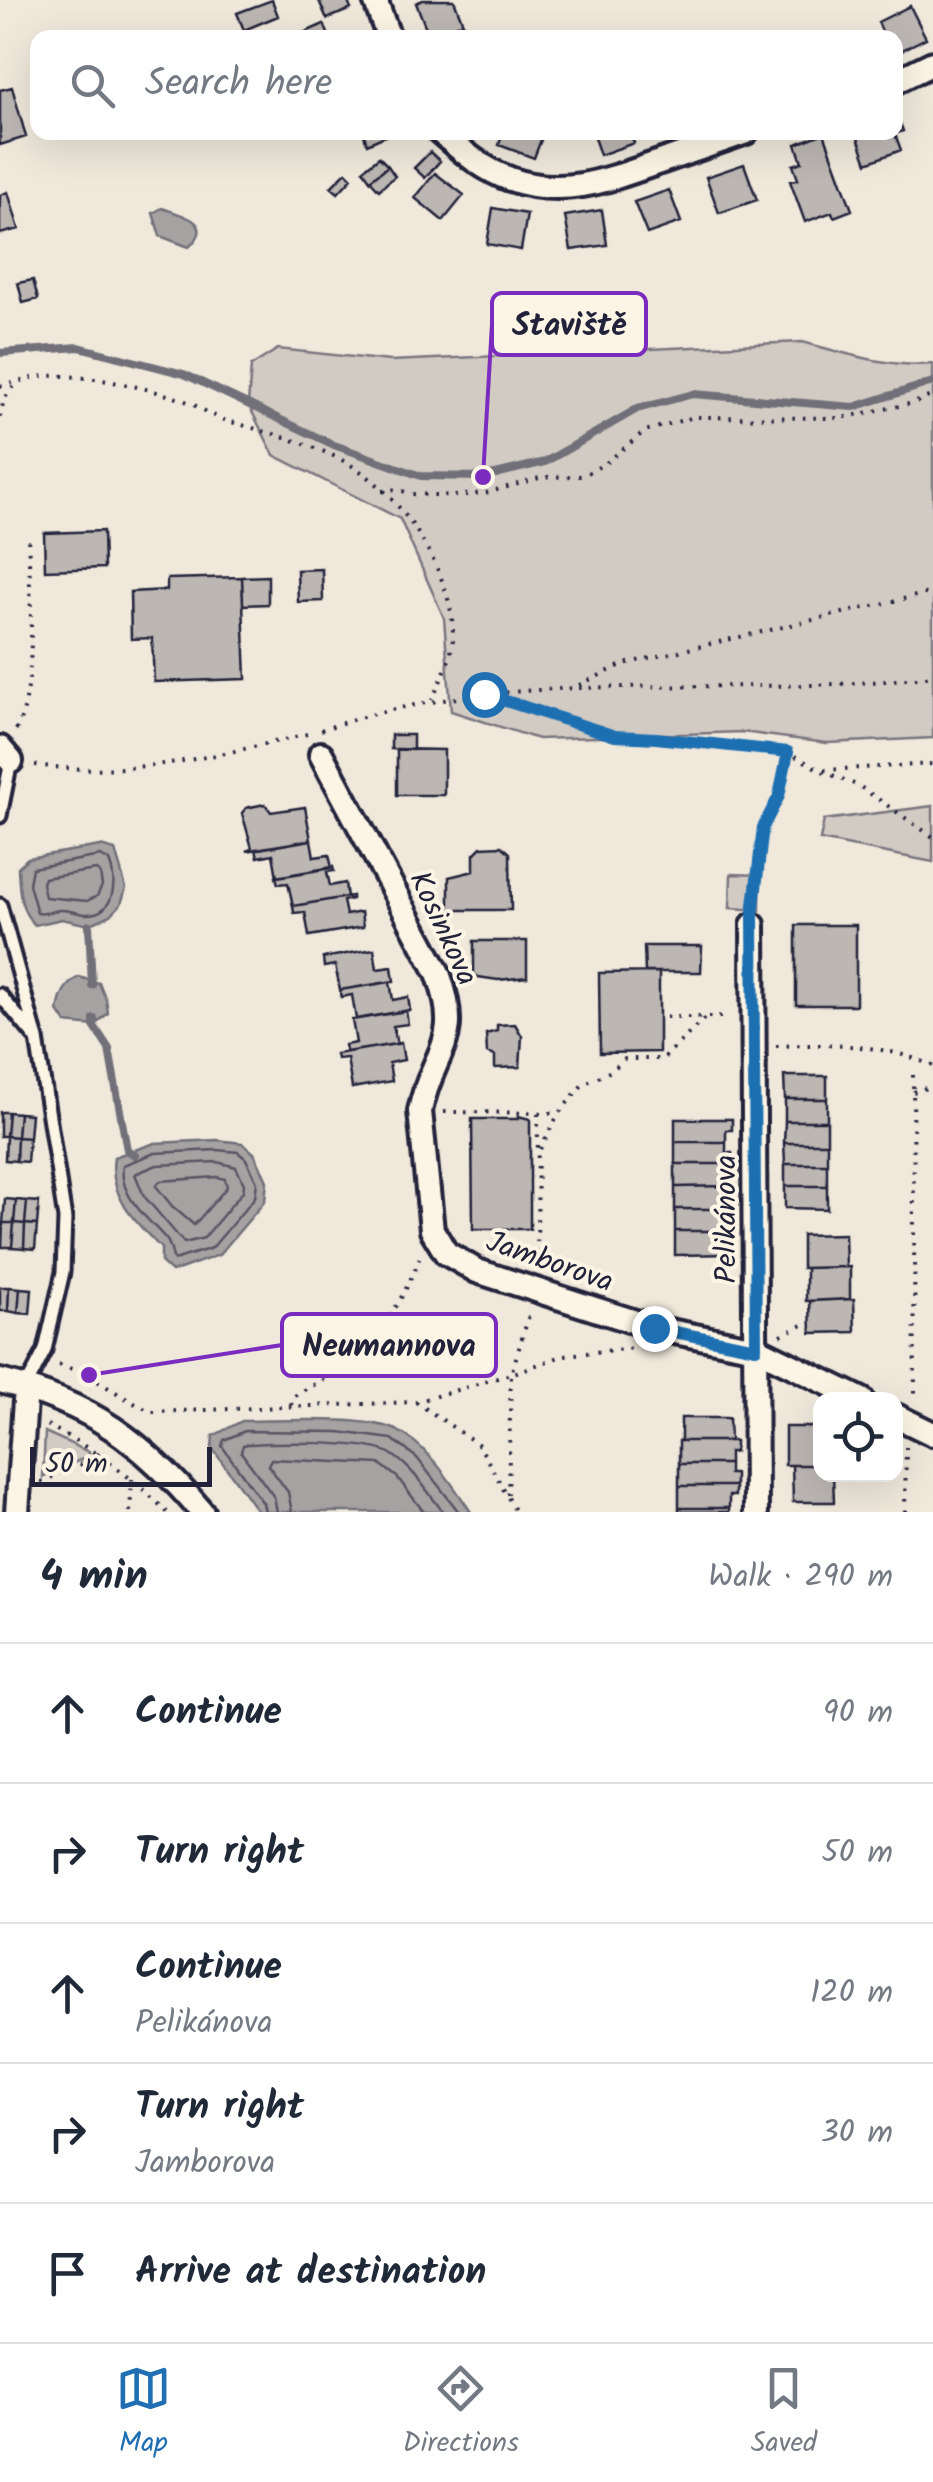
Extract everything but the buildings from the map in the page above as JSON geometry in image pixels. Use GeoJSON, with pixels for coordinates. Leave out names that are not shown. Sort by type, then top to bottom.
{"type":"FeatureCollection","features":[{"type":"Feature","properties":{"kind":"street"},"geometry":{"type":"LineString","coordinates":[[376,0],[386,30]]}},
{"type":"Feature","properties":{"kind":"street"},"geometry":{"type":"LineString","coordinates":[[903,78],[933,63]]}},
{"type":"Feature","properties":{"kind":"street"},"geometry":{"type":"LineString","coordinates":[[450,140],[484,167],[508,179],[557,189],[583,188],[723,140]]}},
{"type":"Feature","properties":{"kind":"street","name":"Kosinkova"},"geometry":{"type":"LineString","coordinates":[[321,754],[438,972],[448,1000],[450,1032],[420,1111],[432,1230],[446,1252]]}},
{"type":"Feature","properties":{"kind":"street","name":"Pelikánova"},"geometry":{"type":"LineString","coordinates":[[753,925],[766,1342],[756,1512]]}},
{"type":"Feature","properties":{"kind":"street","name":"Jamborova"},"geometry":{"type":"LineString","coordinates":[[446,1252],[476,1270],[654,1328],[766,1342],[849,1392]]}},
{"type":"Feature","properties":{"kind":"street"},"geometry":{"type":"LineString","coordinates":[[0,1381],[26,1388],[116,1427],[168,1472],[202,1512]]}},
{"type":"Feature","properties":{"kind":"street"},"geometry":{"type":"LineString","coordinates":[[18,1497],[26,1388]]}},
{"type":"Feature","properties":{"kind":"street"},"geometry":{"type":"LineString","coordinates":[[906,1414],[933,1434]]}},
{"type":"Feature","properties":{"kind":"lane"},"geometry":{"type":"LineString","coordinates":[[0,816],[8,748]]}},
{"type":"Feature","properties":{"kind":"lane"},"geometry":{"type":"LineString","coordinates":[[0,906],[36,1039],[66,1219],[63,1272],[40,1362],[26,1388]]}},
{"type":"Feature","properties":{"kind":"lane"},"geometry":{"type":"LineString","coordinates":[[0,995],[36,1039]]}},
{"type":"Feature","properties":{"kind":"path"},"geometry":{"type":"LineString","coordinates":[[0,386],[37,376],[153,390],[363,472],[413,527],[438,568],[451,609],[452,648],[432,700]]}},
{"type":"Feature","properties":{"kind":"path"},"geometry":{"type":"LineString","coordinates":[[0,417],[4,399],[16,384]]}},
{"type":"Feature","properties":{"kind":"path"},"geometry":{"type":"LineString","coordinates":[[382,491],[397,489],[411,494],[456,496],[486,493],[543,477],[582,476],[606,463],[645,432],[694,417],[841,418],[914,404],[933,395]]}},
{"type":"Feature","properties":{"kind":"path"},"geometry":{"type":"LineString","coordinates":[[28,532],[26,701],[8,748],[100,770],[222,755],[316,732],[374,712],[484,694],[575,687],[879,683],[933,676]]}},
{"type":"Feature","properties":{"kind":"path"},"geometry":{"type":"LineString","coordinates":[[575,687],[624,664],[933,592]]}},
{"type":"Feature","properties":{"kind":"path"},"geometry":{"type":"LineString","coordinates":[[484,694],[615,736],[788,752],[860,786],[933,837]]}},
{"type":"Feature","properties":{"kind":"path"},"geometry":{"type":"LineString","coordinates":[[753,925],[763,827],[779,796],[788,752]]}},
{"type":"Feature","properties":{"kind":"path"},"geometry":{"type":"LineString","coordinates":[[820,770],[933,764]]}},
{"type":"Feature","properties":{"kind":"path"},"geometry":{"type":"LineString","coordinates":[[538,1114],[538,1153],[559,1113],[583,1084],[626,1059],[662,1059],[706,1017],[666,1016]]}},
{"type":"Feature","properties":{"kind":"path"},"geometry":{"type":"LineString","coordinates":[[754,1046],[875,1047],[933,1066]]}},
{"type":"Feature","properties":{"kind":"path"},"geometry":{"type":"LineString","coordinates":[[905,1512],[913,1075]]}},
{"type":"Feature","properties":{"kind":"path"},"geometry":{"type":"LineString","coordinates":[[913,1092],[933,1086]]}},
{"type":"Feature","properties":{"kind":"path"},"geometry":{"type":"LineString","coordinates":[[420,1111],[559,1113]]}},
{"type":"Feature","properties":{"kind":"path"},"geometry":{"type":"LineString","coordinates":[[291,1406],[292,1398],[299,1392],[346,1366],[386,1323],[432,1230]]}},
{"type":"Feature","properties":{"kind":"path"},"geometry":{"type":"LineString","coordinates":[[766,1342],[802,1324]]}},
{"type":"Feature","properties":{"kind":"path"},"geometry":{"type":"LineString","coordinates":[[40,1362],[79,1372],[152,1412],[416,1402],[565,1355],[644,1348]]}},
{"type":"Feature","properties":{"kind":"path"},"geometry":{"type":"LineString","coordinates":[[508,1494],[511,1374]]}},
{"type":"Feature","properties":{"kind":"path"},"geometry":{"type":"LineString","coordinates":[[416,1402],[479,1445],[516,1512]]}},
{"type":"Feature","properties":{"kind":"path"},"geometry":{"type":"LineString","coordinates":[[41,1422],[99,1452],[167,1512]]}},
{"type":"Feature","properties":{"kind":"path"},"geometry":{"type":"LineString","coordinates":[[18,1497],[96,1458],[99,1452]]}},
{"type":"Feature","properties":{"kind":"path"},"geometry":{"type":"LineString","coordinates":[[130,1512],[132,1479]]}},
{"type":"Feature","properties":{"kind":"shaded area"},"geometry":{"type":"Polygon","coordinates":[[[802,342],[884,362],[933,364],[933,738],[827,743],[742,732],[538,739],[451,711],[444,618],[400,519],[274,455],[248,404],[251,366],[278,349],[390,361],[802,342]]]}},
{"type":"Feature","properties":{"kind":"shaded area"},"geometry":{"type":"Polygon","coordinates":[[[933,806],[933,862],[820,840],[824,820],[933,806]]]}},
{"type":"Feature","properties":{"kind":"shaded area"},"geometry":{"type":"Polygon","coordinates":[[[731,874],[760,875],[760,910],[730,908],[731,874]]]}},
{"type":"Feature","properties":{"kind":"shaded area"},"geometry":{"type":"Polygon","coordinates":[[[45,1432],[89,1452],[89,1456],[43,1477],[45,1432]]]}},
{"type":"Feature","properties":{"kind":"water"},"geometry":{"type":"Polygon","coordinates":[[[162,208],[187,217],[198,226],[197,238],[189,247],[160,236],[153,213],[162,208]]]}},
{"type":"Feature","properties":{"kind":"water"},"geometry":{"type":"Polygon","coordinates":[[[100,846],[115,850],[126,888],[121,904],[111,915],[89,925],[62,919],[35,925],[23,906],[18,867],[28,858],[100,846]]]}},
{"type":"Feature","properties":{"kind":"water"},"geometry":{"type":"Polygon","coordinates":[[[79,977],[99,983],[106,999],[108,1013],[94,1026],[66,1023],[58,1011],[64,991],[79,977]]]}},
{"type":"Feature","properties":{"kind":"water"},"geometry":{"type":"Polygon","coordinates":[[[155,1143],[242,1143],[254,1153],[267,1181],[265,1201],[219,1255],[172,1272],[161,1262],[161,1248],[119,1196],[114,1157],[155,1143]]]}},
{"type":"Feature","properties":{"kind":"water"},"geometry":{"type":"Polygon","coordinates":[[[242,1421],[345,1421],[398,1431],[430,1456],[471,1512],[258,1512],[212,1448],[213,1436],[242,1421]]]}},
{"type":"Feature","properties":{"kind":"waterway"},"geometry":{"type":"LineString","coordinates":[[0,353],[79,347],[184,374],[334,445],[421,476],[483,477],[545,462],[637,409],[693,394],[854,407],[933,382]]}},
{"type":"Feature","properties":{"kind":"waterway"},"geometry":{"type":"LineString","coordinates":[[89,925],[92,985]]}},
{"type":"Feature","properties":{"kind":"waterway"},"geometry":{"type":"LineString","coordinates":[[94,1019],[94,1026],[109,1049],[127,1150],[135,1155]]}},
{"type":"Feature","properties":{"kind":"place","name":"Staviště"},"geometry":{"type":"Point","coordinates":[483,477]}},
{"type":"Feature","properties":{"kind":"place","name":"Neumannova"},"geometry":{"type":"Point","coordinates":[89,1375]}},
{"type":"Feature","properties":{"kind":"route"},"geometry":{"type":"LineString","coordinates":[[484,694],[615,736],[788,752],[779,796],[763,827],[753,914],[756,1348],[654,1328]]}}]}
